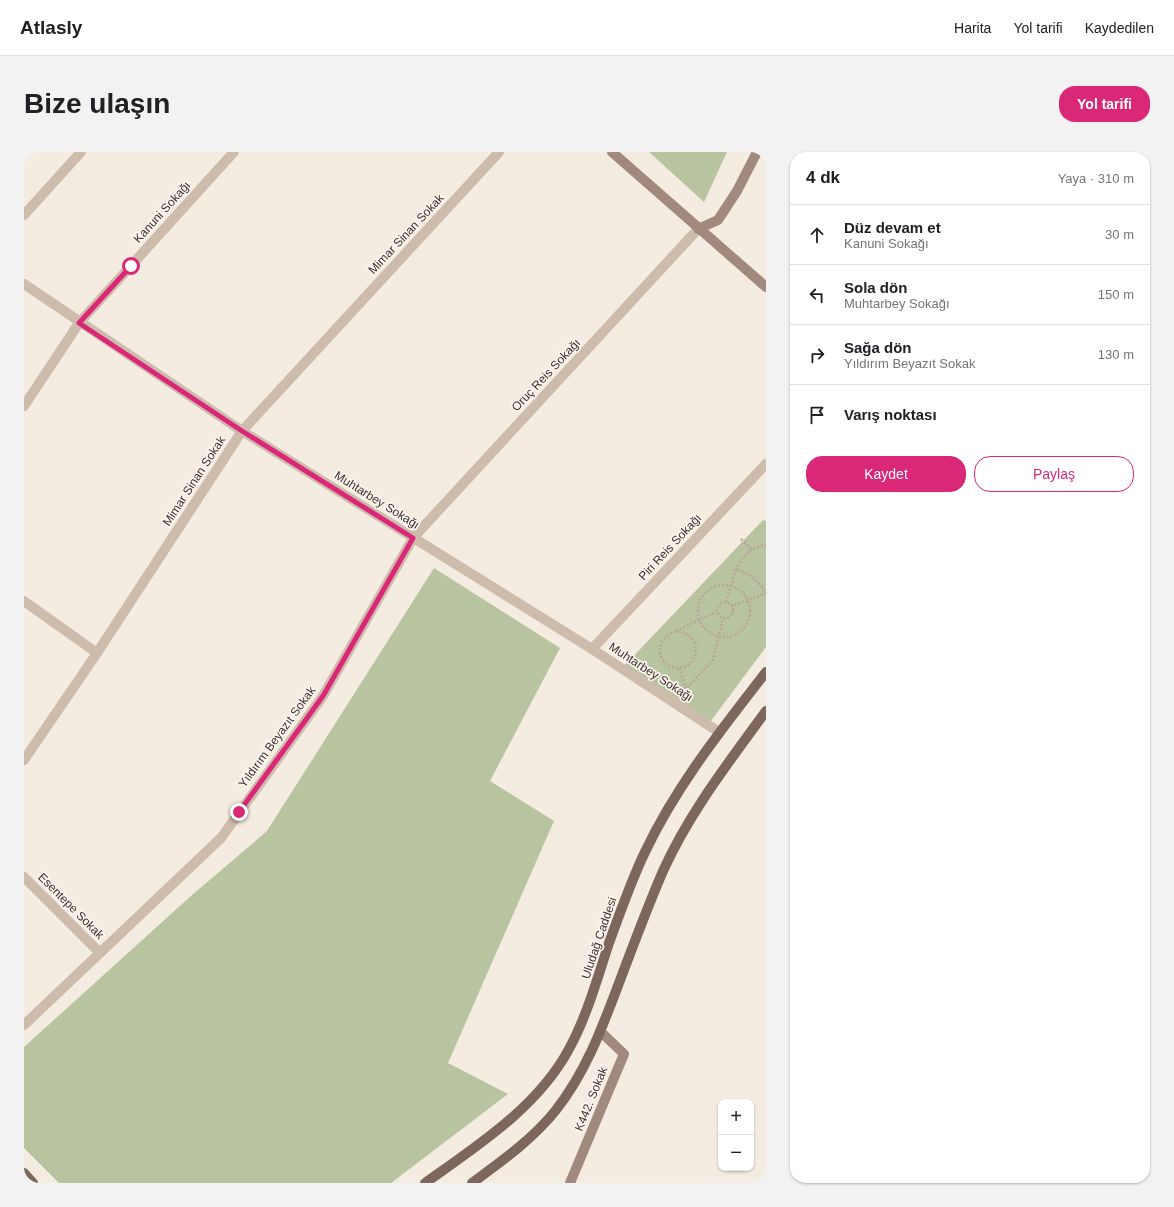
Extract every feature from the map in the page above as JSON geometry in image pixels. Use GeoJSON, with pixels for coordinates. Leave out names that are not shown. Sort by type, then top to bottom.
{"type":"FeatureCollection","features":[{"type":"Feature","properties":{"kind":"main road"},"geometry":{"type":"LineString","coordinates":[[612,152],[766,287]]}},
{"type":"Feature","properties":{"kind":"main road"},"geometry":{"type":"LineString","coordinates":[[698,228],[718,220],[737,191],[757,152]]}},
{"type":"Feature","properties":{"kind":"main road","name":"Uludağ Caddesi"},"geometry":{"type":"LineString","coordinates":[[425,1183],[504,1124],[528,1102],[553,1074],[569,1050],[583,1021],[609,942],[645,852],[674,798],[719,732],[766,672]]}},
{"type":"Feature","properties":{"kind":"main road"},"geometry":{"type":"LineString","coordinates":[[472,1183],[523,1144],[556,1110],[577,1080],[601,1032],[664,870],[683,832],[719,775],[766,711]]}},
{"type":"Feature","properties":{"kind":"main road","name":"K442. Sokak"},"geometry":{"type":"LineString","coordinates":[[570,1183],[624,1054],[601,1032]]}},
{"type":"Feature","properties":{"kind":"main road"},"geometry":{"type":"LineString","coordinates":[[24,1173],[33,1183]]}},
{"type":"Feature","properties":{"kind":"street"},"geometry":{"type":"LineString","coordinates":[[24,215],[81,152]]}},
{"type":"Feature","properties":{"kind":"street","name":"Kanuni Sokağı"},"geometry":{"type":"LineString","coordinates":[[24,406],[79,323],[234,152]]}},
{"type":"Feature","properties":{"kind":"street","name":"Mimar Sinan Sokak"},"geometry":{"type":"LineString","coordinates":[[24,760],[97,653],[242,431],[499,152]]}},
{"type":"Feature","properties":{"kind":"street","name":"Oruç Reis Sokağı"},"geometry":{"type":"LineString","coordinates":[[413,538],[698,228]]}},
{"type":"Feature","properties":{"kind":"street","name":"Muhtarbey Sokağı"},"geometry":{"type":"LineString","coordinates":[[24,284],[79,323],[242,431],[592,649],[719,732]]}},
{"type":"Feature","properties":{"kind":"street","name":"Piri Reis Sokağı"},"geometry":{"type":"LineString","coordinates":[[592,649],[766,464]]}},
{"type":"Feature","properties":{"kind":"street","name":"Yıldırım Beyazıt Sokak"},"geometry":{"type":"LineString","coordinates":[[24,1025],[221,838],[323,696],[413,538]]}},
{"type":"Feature","properties":{"kind":"street"},"geometry":{"type":"LineString","coordinates":[[24,601],[97,653]]}},
{"type":"Feature","properties":{"kind":"street","name":"Esentepe Sokak"},"geometry":{"type":"LineString","coordinates":[[24,878],[100,953]]}},
{"type":"Feature","properties":{"kind":"path"},"geometry":{"type":"LineString","coordinates":[[741,539],[751,549]]}},
{"type":"Feature","properties":{"kind":"path"},"geometry":{"type":"LineString","coordinates":[[726,602],[730,585],[741,559],[756,546],[766,545]]}},
{"type":"Feature","properties":{"kind":"path"},"geometry":{"type":"LineString","coordinates":[[732,606],[766,593],[760,583],[752,576],[736,570]]}},
{"type":"Feature","properties":{"kind":"path"},"geometry":{"type":"LineString","coordinates":[[720,585],[730,585],[741,591],[748,600],[750,612],[745,626],[733,635],[717,637],[708,632],[699,620],[698,609],[700,600],[704,593],[720,585]]}},
{"type":"Feature","properties":{"kind":"path"},"geometry":{"type":"LineString","coordinates":[[726,602],[732,606]]}},
{"type":"Feature","properties":{"kind":"path"},"geometry":{"type":"LineString","coordinates":[[674,632],[685,632],[694,640],[696,646],[696,652],[690,664],[679,668],[667,665],[660,655],[659,648],[664,638],[674,632],[716,612],[718,605],[726,602]]}},
{"type":"Feature","properties":{"kind":"path"},"geometry":{"type":"LineString","coordinates":[[716,612],[722,618],[728,618],[732,614],[732,606]]}},
{"type":"Feature","properties":{"kind":"path"},"geometry":{"type":"LineString","coordinates":[[673,702],[713,660],[722,618]]}},
{"type":"Feature","properties":{"kind":"path"},"geometry":{"type":"LineString","coordinates":[[679,668],[686,689]]}},
{"type":"Feature","properties":{"kind":"green space"},"geometry":{"type":"Polygon","coordinates":[[[649,152],[727,152],[704,202],[649,152]]]}},
{"type":"Feature","properties":{"kind":"green space"},"geometry":{"type":"Polygon","coordinates":[[[763,520],[766,521],[766,647],[710,722],[625,665],[763,520]]]}},
{"type":"Feature","properties":{"kind":"green space"},"geometry":{"type":"Polygon","coordinates":[[[434,568],[560,648],[490,781],[554,821],[448,1063],[508,1094],[391,1183],[59,1183],[24,1148],[24,1047],[192,895],[267,831],[434,568]]]}},
{"type":"Feature","properties":{"kind":"route"},"geometry":{"type":"LineString","coordinates":[[131,266],[79,323],[242,431],[413,538],[323,696],[239,812]]}}]}
